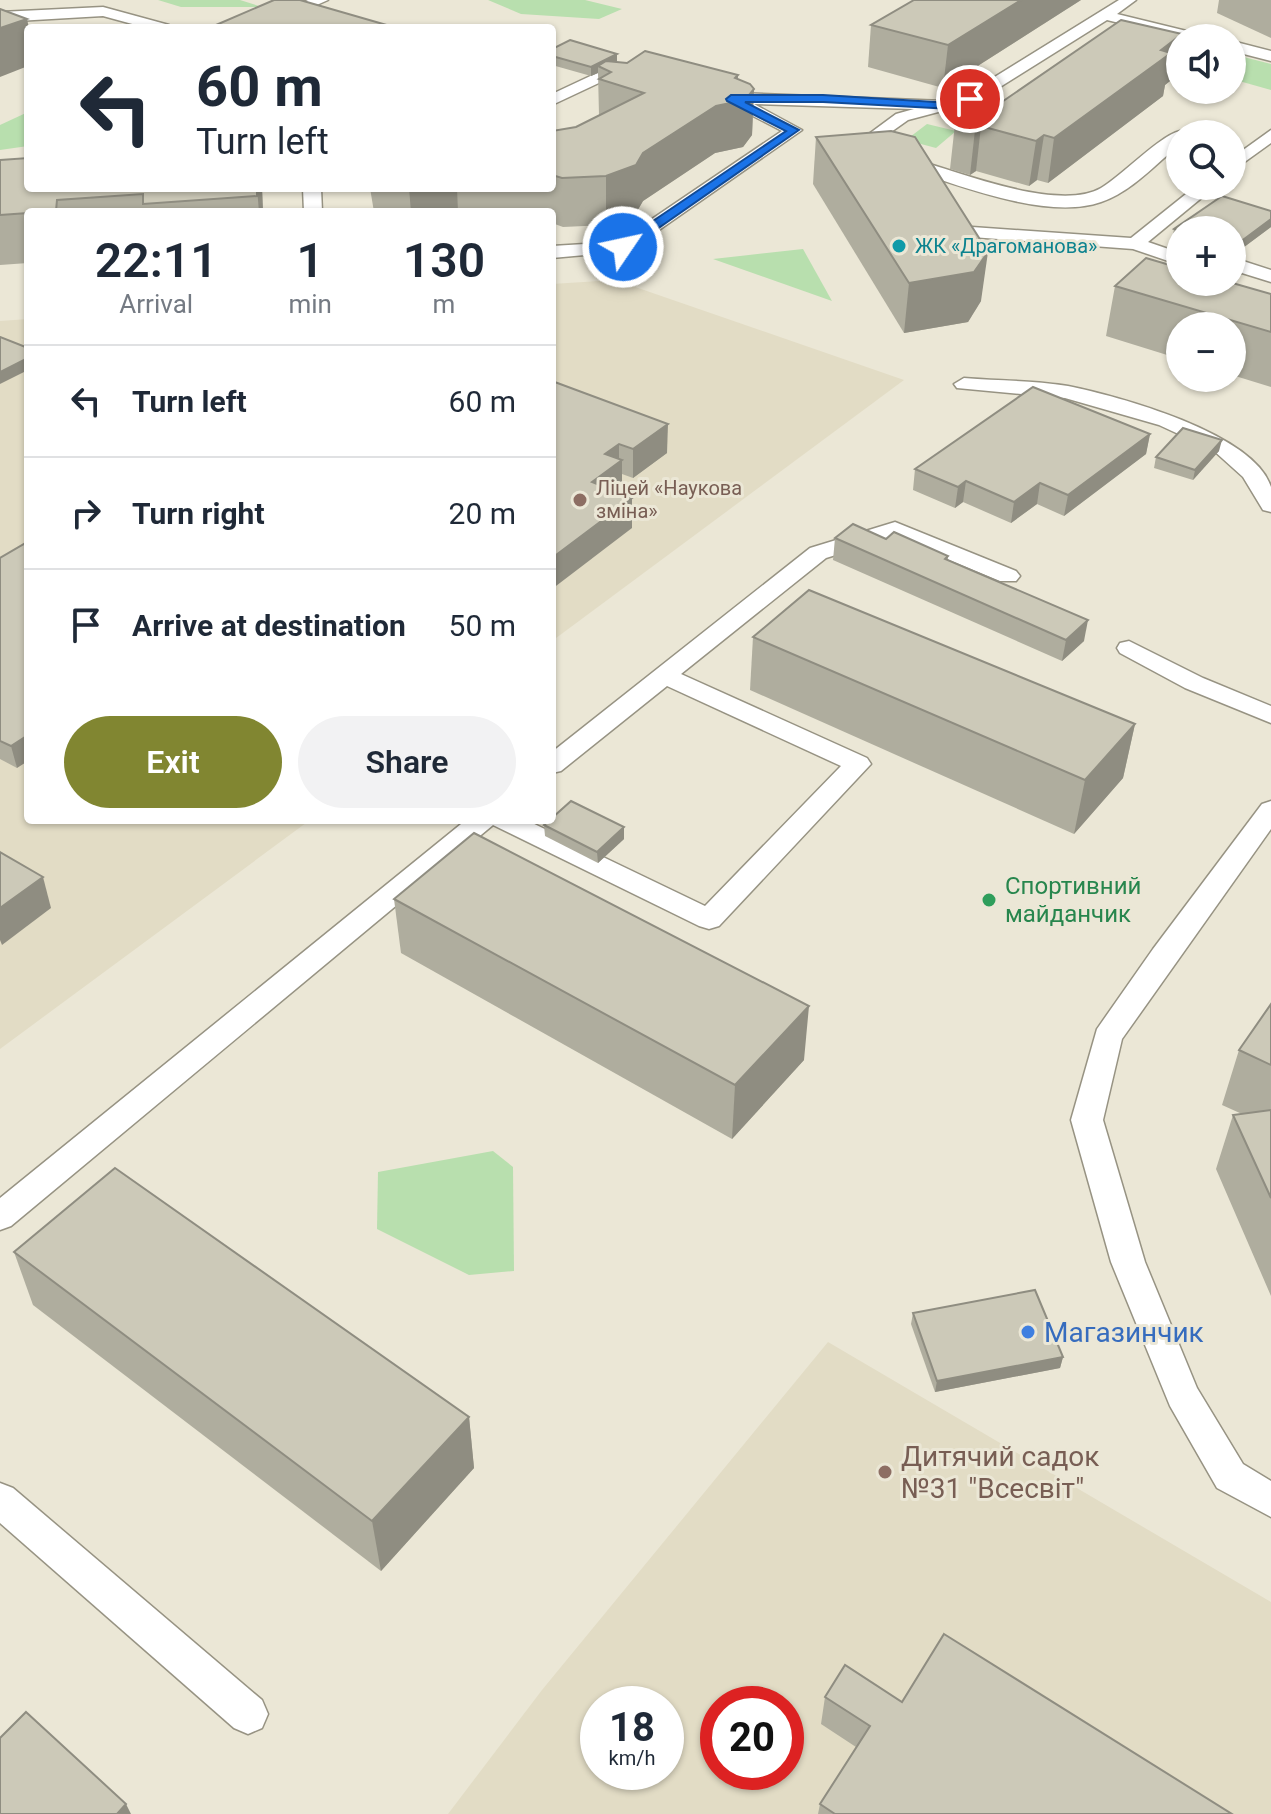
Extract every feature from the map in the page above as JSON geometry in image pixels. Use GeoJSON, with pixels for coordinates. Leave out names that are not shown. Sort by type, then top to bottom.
{"type":"FeatureCollection","features":[{"type":"Feature","properties":{"kind":"lane"},"geometry":{"type":"LineString","coordinates":[[262,24],[321,0]]}},
{"type":"Feature","properties":{"kind":"lane"},"geometry":{"type":"LineString","coordinates":[[1129,0],[970,99],[902,117],[860,149],[1036,198],[1079,202],[1102,195],[1166,147]]}},
{"type":"Feature","properties":{"kind":"lane"},"geometry":{"type":"LineString","coordinates":[[298,9],[329,17]]}},
{"type":"Feature","properties":{"kind":"lane"},"geometry":{"type":"LineString","coordinates":[[0,17],[103,11],[150,24]]}},
{"type":"Feature","properties":{"kind":"lane"},"geometry":{"type":"LineString","coordinates":[[1104,15],[1166,30]]}},
{"type":"Feature","properties":{"kind":"lane"},"geometry":{"type":"LineString","coordinates":[[1065,20],[1085,26]]}},
{"type":"Feature","properties":{"kind":"lane"},"geometry":{"type":"LineString","coordinates":[[1246,50],[1271,56]]}},
{"type":"Feature","properties":{"kind":"lane"},"geometry":{"type":"LineString","coordinates":[[556,98],[616,69],[645,76]]}},
{"type":"Feature","properties":{"kind":"lane"},"geometry":{"type":"LineString","coordinates":[[556,79],[578,87]]}},
{"type":"Feature","properties":{"kind":"lane"},"geometry":{"type":"LineString","coordinates":[[556,252],[623,247],[794,130],[731,99],[702,91]]}},
{"type":"Feature","properties":{"kind":"lane"},"geometry":{"type":"LineString","coordinates":[[731,99],[823,99],[952,106]]}},
{"type":"Feature","properties":{"kind":"lane"},"geometry":{"type":"LineString","coordinates":[[1246,155],[1271,135]]}},
{"type":"Feature","properties":{"kind":"lane"},"geometry":{"type":"LineString","coordinates":[[1135,244],[1190,200]]}},
{"type":"Feature","properties":{"kind":"lane"},"geometry":{"type":"LineString","coordinates":[[972,232],[1135,244],[1166,254]]}},
{"type":"Feature","properties":{"kind":"lane"},"geometry":{"type":"LineString","coordinates":[[1246,268],[1271,276]]}},
{"type":"Feature","properties":{"kind":"lane"},"geometry":{"type":"LineString","coordinates":[[964,384],[1066,392],[1166,421],[1221,445],[1251,473],[1271,505]]}},
{"type":"Feature","properties":{"kind":"lane"},"geometry":{"type":"LineString","coordinates":[[556,762],[818,553],[895,529],[1008,576]]}},
{"type":"Feature","properties":{"kind":"lane"},"geometry":{"type":"LineString","coordinates":[[1129,648],[1194,683],[1271,715]]}},
{"type":"Feature","properties":{"kind":"lane"},"geometry":{"type":"LineString","coordinates":[[511,824],[709,919],[858,764],[665,676]]}},
{"type":"Feature","properties":{"kind":"lane"},"geometry":{"type":"LineString","coordinates":[[1271,810],[1163,956],[1108,1037],[1087,1120],[1128,1262],[1182,1395],[1230,1476],[1271,1500]]}},
{"type":"Feature","properties":{"kind":"lane"},"geometry":{"type":"LineString","coordinates":[[0,1217],[478,824]]}},
{"type":"Feature","properties":{"kind":"lane"},"geometry":{"type":"LineString","coordinates":[[0,1500],[248,1714]]}},
{"type":"Feature","properties":{"kind":"shaded area"},"geometry":{"type":"Polygon","coordinates":[[[615,280],[904,380],[556,638],[556,284],[615,280]]]}},
{"type":"Feature","properties":{"kind":"shaded area"},"geometry":{"type":"Polygon","coordinates":[[[24,319],[24,824],[305,824],[0,1049],[0,321],[24,319]]]}},
{"type":"Feature","properties":{"kind":"shaded area","name":"Дитячий садок №31 \"Всесвіт\""},"geometry":{"type":"Polygon","coordinates":[[[828,1342],[1271,1602],[1271,1814],[448,1814],[542,1690],[828,1342]]]}},
{"type":"Feature","properties":{"kind":"green space"},"geometry":{"type":"Polygon","coordinates":[[[158,0],[240,0],[262,7],[181,7],[158,0]]]}},
{"type":"Feature","properties":{"kind":"green space"},"geometry":{"type":"Polygon","coordinates":[[[488,0],[585,0],[622,9],[599,19],[521,14],[488,0]]]}},
{"type":"Feature","properties":{"kind":"green space"},"geometry":{"type":"Polygon","coordinates":[[[1246,58],[1271,64],[1271,90],[1246,83],[1246,58]]]}},
{"type":"Feature","properties":{"kind":"green space"},"geometry":{"type":"Polygon","coordinates":[[[24,114],[24,147],[0,150],[0,125],[24,114]]]}},
{"type":"Feature","properties":{"kind":"green space"},"geometry":{"type":"Polygon","coordinates":[[[927,124],[956,131],[936,148],[906,140],[927,124]]]}},
{"type":"Feature","properties":{"kind":"green space"},"geometry":{"type":"Polygon","coordinates":[[[803,249],[832,301],[713,259],[803,249]]]}},
{"type":"Feature","properties":{"kind":"green space"},"geometry":{"type":"Polygon","coordinates":[[[493,1151],[513,1167],[514,1271],[469,1275],[377,1229],[378,1172],[493,1151]]]}},
{"type":"Feature","properties":{"kind":"building"},"geometry":{"type":"Polygon","coordinates":[[[274,0],[300,0],[383,24],[218,24],[274,0]]]}},
{"type":"Feature","properties":{"kind":"building"},"geometry":{"type":"Polygon","coordinates":[[[914,0],[1021,0],[948,45],[871,25],[914,0]]]}},
{"type":"Feature","properties":{"kind":"building"},"geometry":{"type":"Polygon","coordinates":[[[0,9],[27,19],[0,28],[0,9]]]}},
{"type":"Feature","properties":{"kind":"building"},"geometry":{"type":"Polygon","coordinates":[[[1121,20],[1166,30],[1166,46],[1161,50],[1166,52],[1166,57],[1054,138],[1044,135],[1036,141],[981,126],[975,130],[955,124],[986,103],[996,106],[1121,20]]]}},
{"type":"Feature","properties":{"kind":"building"},"geometry":{"type":"Polygon","coordinates":[[[570,40],[617,54],[591,67],[556,57],[556,47],[570,40]]]}},
{"type":"Feature","properties":{"kind":"building"},"geometry":{"type":"Polygon","coordinates":[[[645,51],[738,75],[735,78],[754,89],[745,100],[716,106],[643,153],[636,165],[606,176],[556,176],[556,130],[576,127],[644,93],[599,79],[611,72],[598,66],[606,61],[627,63],[645,51]]]}},
{"type":"Feature","properties":{"kind":"building"},"geometry":{"type":"Polygon","coordinates":[[[891,131],[915,137],[988,252],[974,272],[909,283],[816,137],[891,131]]]}},
{"type":"Feature","properties":{"kind":"building"},"geometry":{"type":"Polygon","coordinates":[[[24,158],[24,192],[257,192],[257,196],[143,204],[143,194],[57,200],[56,208],[24,208],[24,213],[0,215],[0,160],[24,158]]]}},
{"type":"Feature","properties":{"kind":"building"},"geometry":{"type":"Polygon","coordinates":[[[1216,200],[1235,200],[1271,211],[1271,219],[1246,238],[1246,216],[1193,216],[1216,200]]]}},
{"type":"Feature","properties":{"kind":"building"},"geometry":{"type":"Polygon","coordinates":[[[1146,258],[1166,264],[1166,296],[1246,296],[1246,287],[1271,294],[1271,332],[1246,325],[1246,312],[1203,312],[1115,286],[1146,258]]]}},
{"type":"Feature","properties":{"kind":"building"},"geometry":{"type":"Polygon","coordinates":[[[0,337],[24,346],[24,360],[0,372],[0,337]]]}},
{"type":"Feature","properties":{"kind":"building","name":"Ліцей «Наукова зміна»"},"geometry":{"type":"Polygon","coordinates":[[[556,382],[668,424],[633,449],[619,444],[605,454],[622,460],[592,482],[632,498],[556,555],[556,382]]]}},
{"type":"Feature","properties":{"kind":"building"},"geometry":{"type":"Polygon","coordinates":[[[1033,387],[1150,434],[1068,495],[1040,483],[1014,502],[966,481],[958,487],[915,469],[1033,387]]]}},
{"type":"Feature","properties":{"kind":"building"},"geometry":{"type":"Polygon","coordinates":[[[1183,428],[1222,440],[1195,470],[1156,457],[1183,428]]]}},
{"type":"Feature","properties":{"kind":"building"},"geometry":{"type":"Polygon","coordinates":[[[853,524],[886,539],[894,532],[948,556],[945,559],[1088,620],[1066,640],[835,538],[853,524]]]}},
{"type":"Feature","properties":{"kind":"building"},"geometry":{"type":"Polygon","coordinates":[[[24,544],[24,738],[11,746],[0,741],[0,558],[24,544]]]}},
{"type":"Feature","properties":{"kind":"building"},"geometry":{"type":"Polygon","coordinates":[[[809,590],[1135,724],[1085,780],[753,637],[809,590]]]}},
{"type":"Feature","properties":{"kind":"building"},"geometry":{"type":"Polygon","coordinates":[[[571,801],[624,827],[597,852],[544,825],[556,824],[556,814],[571,801]]]}},
{"type":"Feature","properties":{"kind":"building"},"geometry":{"type":"Polygon","coordinates":[[[474,833],[809,1006],[735,1085],[394,899],[474,833]]]}},
{"type":"Feature","properties":{"kind":"building"},"geometry":{"type":"Polygon","coordinates":[[[0,852],[43,877],[0,908],[0,852]]]}},
{"type":"Feature","properties":{"kind":"building"},"geometry":{"type":"Polygon","coordinates":[[[1271,1004],[1271,1065],[1239,1050],[1271,1004]]]}},
{"type":"Feature","properties":{"kind":"building"},"geometry":{"type":"Polygon","coordinates":[[[1271,1110],[1271,1198],[1233,1115],[1271,1110]]]}},
{"type":"Feature","properties":{"kind":"building"},"geometry":{"type":"Polygon","coordinates":[[[115,1168],[469,1417],[372,1521],[14,1252],[115,1168]]]}},
{"type":"Feature","properties":{"kind":"building"},"geometry":{"type":"Polygon","coordinates":[[[1035,1290],[1063,1357],[937,1381],[913,1313],[1035,1290]]]}},
{"type":"Feature","properties":{"kind":"building"},"geometry":{"type":"Polygon","coordinates":[[[944,1634],[1232,1814],[835,1814],[820,1804],[870,1726],[825,1697],[845,1665],[902,1702],[944,1634]]]}},
{"type":"Feature","properties":{"kind":"building"},"geometry":{"type":"Polygon","coordinates":[[[26,1712],[126,1804],[117,1814],[0,1814],[0,1738],[26,1712]]]}},
{"type":"Feature","properties":{"kind":"place","name":"ЖК «Драгоманова»"},"geometry":{"type":"Point","coordinates":[899,246]}},
{"type":"Feature","properties":{"kind":"place","name":"Ліцей «Наукова зміна»"},"geometry":{"type":"Point","coordinates":[580,500]}},
{"type":"Feature","properties":{"kind":"place","name":"Спортивний майданчик"},"geometry":{"type":"Point","coordinates":[989,900]}},
{"type":"Feature","properties":{"kind":"place","name":"Магазинчик"},"geometry":{"type":"Point","coordinates":[1028,1332]}},
{"type":"Feature","properties":{"kind":"place","name":"Дитячий садок №31 \"Всесвіт\""},"geometry":{"type":"Point","coordinates":[885,1472]}},
{"type":"Feature","properties":{"kind":"route"},"geometry":{"type":"LineString","coordinates":[[623,247],[794,130],[731,99],[823,99],[952,106],[970,99]]}}]}
